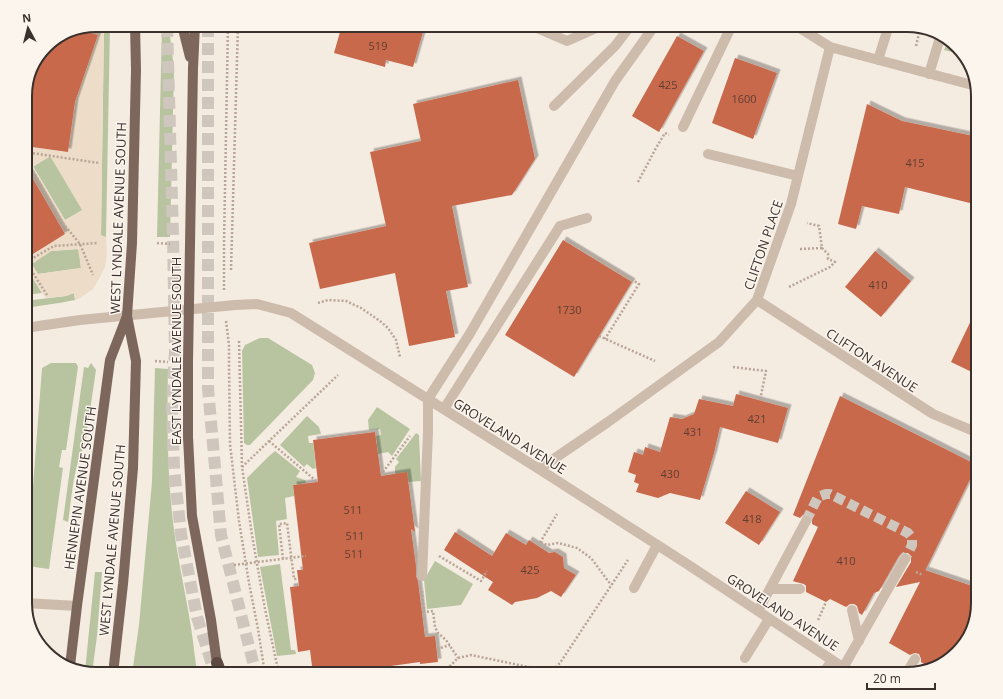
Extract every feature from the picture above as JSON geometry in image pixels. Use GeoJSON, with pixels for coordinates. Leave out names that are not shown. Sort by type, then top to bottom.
{"type":"FeatureCollection","features":[{"type":"Feature","properties":{"kind":"main road","name":"WEST LYNDALE AVENUE SOUTH"},"geometry":{"type":"LineString","coordinates":[[114,667],[133,468],[136,361],[127,316],[132,243],[135,32]]}},
{"type":"Feature","properties":{"kind":"main road"},"geometry":{"type":"LineString","coordinates":[[184,32],[193,68]]}},
{"type":"Feature","properties":{"kind":"main road","name":"EAST LYNDALE AVENUE SOUTH"},"geometry":{"type":"LineString","coordinates":[[194,32],[188,437],[192,516],[217,667]]}},
{"type":"Feature","properties":{"kind":"main road","name":"HENNEPIN AVENUE SOUTH"},"geometry":{"type":"LineString","coordinates":[[70,662],[110,360],[127,316]]}},
{"type":"Feature","properties":{"kind":"street"},"geometry":{"type":"LineString","coordinates":[[546,32],[567,41],[587,32]]}},
{"type":"Feature","properties":{"kind":"street"},"geometry":{"type":"LineString","coordinates":[[554,106],[615,46],[626,32]]}},
{"type":"Feature","properties":{"kind":"street"},"geometry":{"type":"LineString","coordinates":[[422,576],[428,399],[469,335],[616,81],[650,32]]}},
{"type":"Feature","properties":{"kind":"street"},"geometry":{"type":"LineString","coordinates":[[684,127],[729,32]]}},
{"type":"Feature","properties":{"kind":"street"},"geometry":{"type":"LineString","coordinates":[[806,32],[830,47],[970,84]]}},
{"type":"Feature","properties":{"kind":"street"},"geometry":{"type":"LineString","coordinates":[[878,60],[887,32]]}},
{"type":"Feature","properties":{"kind":"street"},"geometry":{"type":"LineString","coordinates":[[929,74],[939,41]]}},
{"type":"Feature","properties":{"kind":"street","name":"CLIFTON PLACE"},"geometry":{"type":"LineString","coordinates":[[539,469],[720,342],[757,300],[791,204],[830,47]]}},
{"type":"Feature","properties":{"kind":"street"},"geometry":{"type":"LineString","coordinates":[[708,154],[798,176]]}},
{"type":"Feature","properties":{"kind":"street"},"geometry":{"type":"LineString","coordinates":[[444,409],[560,226],[587,218]]}},
{"type":"Feature","properties":{"kind":"street","name":"CLIFTON AVENUE"},"geometry":{"type":"LineString","coordinates":[[757,300],[933,414],[971,429]]}},
{"type":"Feature","properties":{"kind":"street","name":"GROVELAND AVENUE"},"geometry":{"type":"LineString","coordinates":[[32,327],[80,320],[235,305],[257,304],[291,313],[539,469],[842,667]]}},
{"type":"Feature","properties":{"kind":"street"},"geometry":{"type":"LineString","coordinates":[[758,611],[806,521]]}},
{"type":"Feature","properties":{"kind":"street"},"geometry":{"type":"LineString","coordinates":[[634,588],[656,545]]}},
{"type":"Feature","properties":{"kind":"street"},"geometry":{"type":"LineString","coordinates":[[844,667],[905,559]]}},
{"type":"Feature","properties":{"kind":"street"},"geometry":{"type":"LineString","coordinates":[[770,590],[800,589]]}},
{"type":"Feature","properties":{"kind":"street"},"geometry":{"type":"LineString","coordinates":[[32,603],[77,606]]}},
{"type":"Feature","properties":{"kind":"street"},"geometry":{"type":"LineString","coordinates":[[852,610],[859,641]]}},
{"type":"Feature","properties":{"kind":"street"},"geometry":{"type":"LineString","coordinates":[[745,658],[769,619]]}},
{"type":"Feature","properties":{"kind":"street"},"geometry":{"type":"LineString","coordinates":[[910,667],[915,659]]}},
{"type":"Feature","properties":{"kind":"street"},"geometry":{"type":"LineString","coordinates":[[828,667],[832,660]]}},
{"type":"Feature","properties":{"kind":"path"},"geometry":{"type":"LineString","coordinates":[[224,269],[228,32]]}},
{"type":"Feature","properties":{"kind":"path"},"geometry":{"type":"LineString","coordinates":[[231,270],[238,32]]}},
{"type":"Feature","properties":{"kind":"path"},"geometry":{"type":"LineString","coordinates":[[916,46],[919,33]]}},
{"type":"Feature","properties":{"kind":"path"},"geometry":{"type":"LineString","coordinates":[[638,182],[665,134]]}},
{"type":"Feature","properties":{"kind":"path"},"geometry":{"type":"LineString","coordinates":[[32,153],[99,162]]}},
{"type":"Feature","properties":{"kind":"path"},"geometry":{"type":"LineString","coordinates":[[32,169],[62,222],[80,244],[93,275]]}},
{"type":"Feature","properties":{"kind":"path"},"geometry":{"type":"LineString","coordinates":[[789,287],[830,267],[835,262],[828,258],[828,254],[822,248],[819,226],[807,223]]}},
{"type":"Feature","properties":{"kind":"path"},"geometry":{"type":"LineString","coordinates":[[569,242],[639,284],[605,339]]}},
{"type":"Feature","properties":{"kind":"path"},"geometry":{"type":"LineString","coordinates":[[32,258],[54,246],[98,243]]}},
{"type":"Feature","properties":{"kind":"path"},"geometry":{"type":"LineString","coordinates":[[157,243],[170,244]]}},
{"type":"Feature","properties":{"kind":"path"},"geometry":{"type":"LineString","coordinates":[[800,249],[822,248]]}},
{"type":"Feature","properties":{"kind":"path"},"geometry":{"type":"LineString","coordinates":[[32,271],[47,295]]}},
{"type":"Feature","properties":{"kind":"path"},"geometry":{"type":"LineString","coordinates":[[318,303],[328,300],[346,302],[361,308],[388,328],[396,340],[400,357]]}},
{"type":"Feature","properties":{"kind":"path"},"geometry":{"type":"LineString","coordinates":[[599,336],[655,361]]}},
{"type":"Feature","properties":{"kind":"path"},"geometry":{"type":"LineString","coordinates":[[239,341],[242,467],[256,562],[278,667]]}},
{"type":"Feature","properties":{"kind":"path"},"geometry":{"type":"LineString","coordinates":[[229,345],[230,444],[239,521],[264,667]]}},
{"type":"Feature","properties":{"kind":"path"},"geometry":{"type":"LineString","coordinates":[[155,361],[168,362]]}},
{"type":"Feature","properties":{"kind":"path"},"geometry":{"type":"LineString","coordinates":[[733,367],[766,371],[760,400]]}},
{"type":"Feature","properties":{"kind":"path"},"geometry":{"type":"LineString","coordinates":[[242,467],[338,375]]}},
{"type":"Feature","properties":{"kind":"path"},"geometry":{"type":"LineString","coordinates":[[383,472],[409,438]]}},
{"type":"Feature","properties":{"kind":"path"},"geometry":{"type":"LineString","coordinates":[[269,441],[315,480]]}},
{"type":"Feature","properties":{"kind":"path"},"geometry":{"type":"LineString","coordinates":[[538,546],[556,514]]}},
{"type":"Feature","properties":{"kind":"path"},"geometry":{"type":"LineString","coordinates":[[284,559],[279,524],[287,523],[294,579],[298,578]]}},
{"type":"Feature","properties":{"kind":"path"},"geometry":{"type":"LineString","coordinates":[[540,542],[547,545],[558,543],[577,548],[591,558],[612,585]]}},
{"type":"Feature","properties":{"kind":"path"},"geometry":{"type":"LineString","coordinates":[[423,546],[481,582],[487,571]]}},
{"type":"Feature","properties":{"kind":"path"},"geometry":{"type":"LineString","coordinates":[[234,565],[306,556]]}},
{"type":"Feature","properties":{"kind":"path"},"geometry":{"type":"LineString","coordinates":[[556,667],[628,560]]}},
{"type":"Feature","properties":{"kind":"path"},"geometry":{"type":"LineString","coordinates":[[422,576],[424,612],[433,611],[435,627],[438,633],[450,645],[458,658]]}},
{"type":"Feature","properties":{"kind":"path"},"geometry":{"type":"LineString","coordinates":[[818,620],[826,602]]}},
{"type":"Feature","properties":{"kind":"path"},"geometry":{"type":"LineString","coordinates":[[437,649],[450,645]]}},
{"type":"Feature","properties":{"kind":"path"},"geometry":{"type":"LineString","coordinates":[[450,667],[458,658],[471,655],[529,667]]}},
{"type":"Feature","properties":{"kind":"green space"},"geometry":{"type":"Polygon","coordinates":[[[104,32],[110,32],[106,237],[101,236],[104,32]]]}},
{"type":"Feature","properties":{"kind":"green space"},"geometry":{"type":"Polygon","coordinates":[[[162,32],[169,32],[174,69],[170,237],[157,237],[162,32]]]}},
{"type":"Feature","properties":{"kind":"green space"},"geometry":{"type":"Polygon","coordinates":[[[946,46],[953,52],[944,50],[946,46]]]}},
{"type":"Feature","properties":{"kind":"green space"},"geometry":{"type":"Polygon","coordinates":[[[51,156],[83,210],[65,220],[33,166],[51,156]]]}},
{"type":"Feature","properties":{"kind":"green space"},"geometry":{"type":"Polygon","coordinates":[[[79,249],[81,268],[38,274],[32,263],[51,251],[79,249]]]}},
{"type":"Feature","properties":{"kind":"green space"},"geometry":{"type":"Polygon","coordinates":[[[32,277],[42,293],[32,294],[32,277]]]}},
{"type":"Feature","properties":{"kind":"green space"},"geometry":{"type":"Polygon","coordinates":[[[74,293],[75,300],[32,307],[32,300],[66,296],[74,293]]]}},
{"type":"Feature","properties":{"kind":"green space"},"geometry":{"type":"Polygon","coordinates":[[[260,338],[268,338],[312,365],[315,373],[313,380],[250,445],[247,445],[244,443],[242,351],[245,345],[260,338]]]}},
{"type":"Feature","properties":{"kind":"green space"},"geometry":{"type":"Polygon","coordinates":[[[51,363],[76,363],[78,367],[66,450],[62,450],[59,467],[63,468],[49,569],[32,567],[32,500],[42,368],[51,363]]]}},
{"type":"Feature","properties":{"kind":"green space"},"geometry":{"type":"Polygon","coordinates":[[[91,363],[96,370],[85,444],[75,472],[68,522],[63,520],[84,367],[88,368],[91,363]]]}},
{"type":"Feature","properties":{"kind":"green space"},"geometry":{"type":"Polygon","coordinates":[[[155,368],[168,369],[168,450],[170,490],[176,544],[191,627],[196,667],[133,667],[139,625],[152,482],[155,368]]]}},
{"type":"Feature","properties":{"kind":"green space"},"geometry":{"type":"Polygon","coordinates":[[[377,407],[410,429],[392,456],[388,452],[378,454],[376,436],[381,435],[380,429],[369,430],[368,420],[377,407]]]}},
{"type":"Feature","properties":{"kind":"green space"},"geometry":{"type":"Polygon","coordinates":[[[307,416],[319,427],[321,434],[308,436],[309,443],[313,443],[316,468],[313,469],[307,464],[304,467],[280,445],[307,416]]]}},
{"type":"Feature","properties":{"kind":"green space"},"geometry":{"type":"Polygon","coordinates":[[[416,433],[419,435],[421,481],[408,482],[395,474],[395,467],[399,462],[396,459],[416,433]]]}},
{"type":"Feature","properties":{"kind":"green space"},"geometry":{"type":"Polygon","coordinates":[[[275,451],[300,471],[296,477],[305,480],[306,483],[293,485],[294,496],[285,498],[287,519],[276,521],[279,555],[258,557],[247,478],[275,451]]]}},
{"type":"Feature","properties":{"kind":"green space"},"geometry":{"type":"Polygon","coordinates":[[[435,561],[473,584],[461,605],[427,609],[424,580],[435,561]]]}},
{"type":"Feature","properties":{"kind":"green space"},"geometry":{"type":"Polygon","coordinates":[[[280,564],[291,650],[295,650],[296,654],[277,656],[260,567],[280,564]]]}},
{"type":"Feature","properties":{"kind":"green space"},"geometry":{"type":"Polygon","coordinates":[[[95,572],[102,572],[93,667],[86,666],[95,572]]]}},
{"type":"Feature","properties":{"kind":"shaded area"},"geometry":{"type":"Polygon","coordinates":[[[104,32],[101,235],[106,237],[107,253],[105,267],[93,289],[80,298],[75,300],[74,293],[66,296],[46,298],[32,277],[32,264],[32,255],[65,234],[32,177],[32,147],[68,152],[75,102],[98,36],[88,33],[104,32]],[[50,156],[33,167],[65,220],[82,210],[50,156]],[[78,249],[51,251],[32,264],[38,274],[81,268],[78,249]]]}},
{"type":"Feature","properties":{"kind":"building"},"geometry":{"type":"Polygon","coordinates":[[[340,32],[423,32],[413,67],[386,60],[385,67],[334,53],[340,32]]]}},
{"type":"Feature","properties":{"kind":"building"},"geometry":{"type":"Polygon","coordinates":[[[89,33],[98,35],[75,102],[68,152],[32,147],[32,91],[34,79],[39,67],[45,57],[54,48],[75,35],[89,33]]]}},
{"type":"Feature","properties":{"kind":"building"},"geometry":{"type":"Polygon","coordinates":[[[677,36],[704,51],[659,132],[632,116],[677,36]]]}},
{"type":"Feature","properties":{"kind":"building"},"geometry":{"type":"Polygon","coordinates":[[[735,58],[777,73],[753,139],[712,123],[735,58]]]}},
{"type":"Feature","properties":{"kind":"building"},"geometry":{"type":"Polygon","coordinates":[[[518,80],[535,159],[512,195],[452,206],[468,287],[446,291],[455,337],[409,346],[395,273],[320,289],[309,243],[386,226],[370,152],[421,141],[413,104],[518,80]]]}},
{"type":"Feature","properties":{"kind":"building"},"geometry":{"type":"Polygon","coordinates":[[[867,104],[902,121],[971,136],[971,203],[905,187],[899,214],[862,206],[856,229],[838,224],[867,104]]]}},
{"type":"Feature","properties":{"kind":"building"},"geometry":{"type":"Polygon","coordinates":[[[32,177],[65,234],[32,255],[32,177]]]}},
{"type":"Feature","properties":{"kind":"building"},"geometry":{"type":"Polygon","coordinates":[[[563,240],[632,282],[574,377],[505,335],[563,240]]]}},
{"type":"Feature","properties":{"kind":"building"},"geometry":{"type":"Polygon","coordinates":[[[875,251],[911,281],[881,317],[845,287],[875,251]]]}},
{"type":"Feature","properties":{"kind":"building"},"geometry":{"type":"Polygon","coordinates":[[[971,321],[971,372],[951,362],[971,321]]]}},
{"type":"Feature","properties":{"kind":"building"},"geometry":{"type":"Polygon","coordinates":[[[736,394],[788,408],[778,443],[720,427],[700,500],[670,493],[658,498],[636,492],[639,484],[634,482],[636,475],[628,472],[634,452],[643,455],[645,447],[660,452],[670,417],[682,419],[694,414],[699,399],[733,406],[736,394]]]}},
{"type":"Feature","properties":{"kind":"building"},"geometry":{"type":"Polygon","coordinates":[[[840,396],[971,462],[971,477],[925,570],[971,586],[971,604],[968,624],[960,639],[949,651],[925,665],[921,662],[919,654],[915,653],[910,655],[889,643],[920,582],[896,587],[911,562],[911,556],[908,553],[902,553],[899,556],[879,591],[874,593],[862,615],[859,613],[857,606],[854,604],[850,604],[846,607],[830,599],[826,602],[806,592],[806,586],[804,584],[793,581],[818,527],[812,524],[812,518],[809,515],[803,515],[800,518],[793,515],[840,396]]]}},
{"type":"Feature","properties":{"kind":"building"},"geometry":{"type":"Polygon","coordinates":[[[375,432],[381,476],[407,472],[415,532],[411,529],[416,576],[418,581],[425,637],[435,636],[438,662],[420,664],[420,662],[384,667],[312,667],[310,650],[298,652],[290,587],[299,586],[297,570],[303,570],[293,485],[318,482],[313,440],[375,432]]]}},
{"type":"Feature","properties":{"kind":"building"},"geometry":{"type":"Polygon","coordinates":[[[746,491],[780,512],[759,545],[725,523],[746,491]]]}},
{"type":"Feature","properties":{"kind":"building"},"geometry":{"type":"Polygon","coordinates":[[[455,532],[492,556],[506,533],[526,545],[529,540],[549,553],[555,552],[563,557],[564,568],[576,575],[561,597],[551,591],[537,598],[515,602],[512,605],[488,590],[493,582],[444,550],[455,532]]]}},
{"type":"Feature","properties":{"kind":"tunnel"},"geometry":{"type":"LineString","coordinates":[[167,32],[175,351],[172,407],[174,469],[181,534],[197,617],[213,667]]}},
{"type":"Feature","properties":{"kind":"tunnel"},"geometry":{"type":"LineString","coordinates":[[208,32],[208,388],[221,535],[254,667]]}},
{"type":"Feature","properties":{"kind":"tunnel"},"geometry":{"type":"LineString","coordinates":[[806,521],[818,497],[830,494],[908,533],[912,538],[912,545],[905,559]]}}]}
